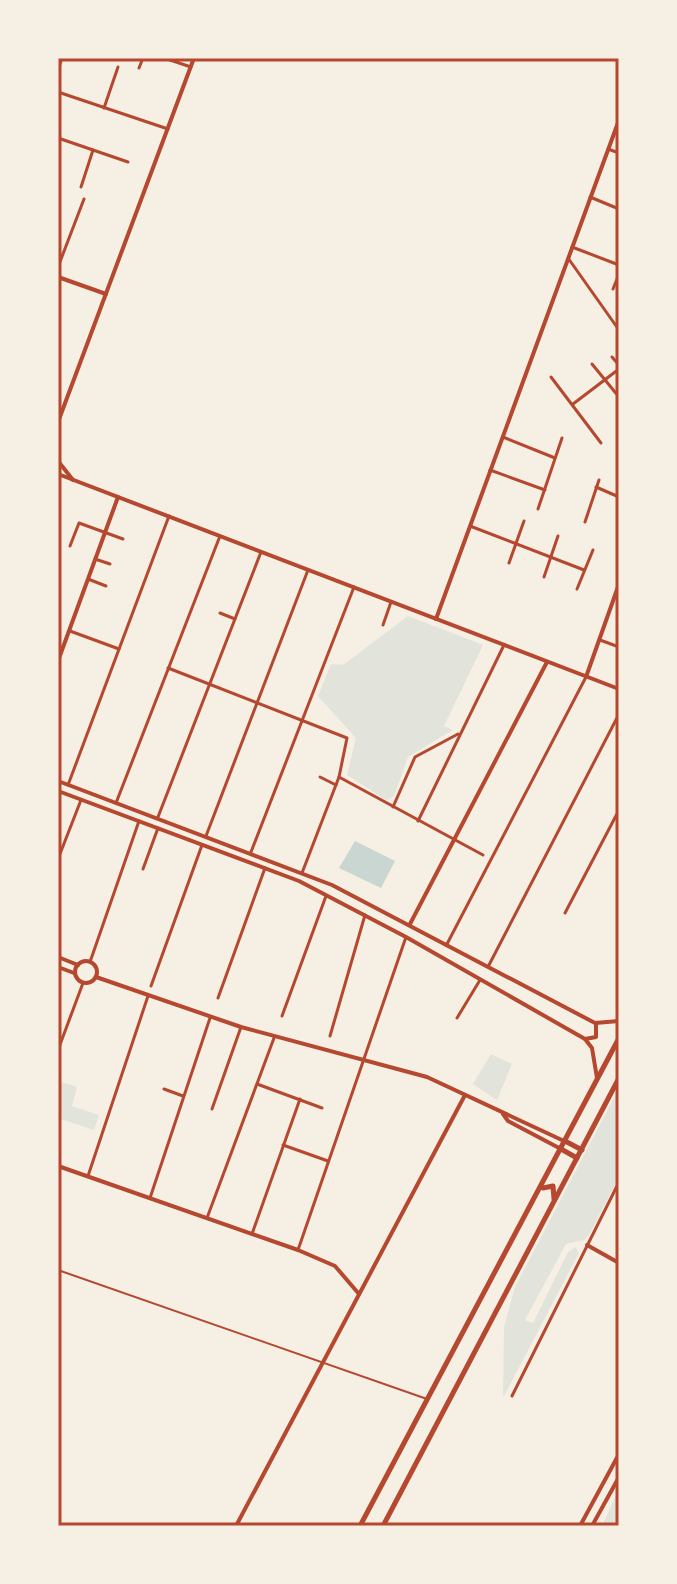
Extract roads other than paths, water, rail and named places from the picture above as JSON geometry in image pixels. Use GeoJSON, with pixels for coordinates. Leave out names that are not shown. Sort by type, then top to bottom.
{"type":"FeatureCollection","features":[{"type":"Feature","properties":{"kind":"main road"},"geometry":{"type":"LineString","coordinates":[[360,1526],[619,1038]]}},
{"type":"Feature","properties":{"kind":"main road"},"geometry":{"type":"LineString","coordinates":[[383,1526],[619,1078]]}},
{"type":"Feature","properties":{"kind":"main road"},"geometry":{"type":"LineString","coordinates":[[565,1141],[582,1150]]}},
{"type":"Feature","properties":{"kind":"main road"},"geometry":{"type":"LineString","coordinates":[[561,1149],[577,1158]]}},
{"type":"Feature","properties":{"kind":"main road"},"geometry":{"type":"LineString","coordinates":[[537,1194],[545,1186],[553,1186],[551,1208]]}},
{"type":"Feature","properties":{"kind":"street"},"geometry":{"type":"LineString","coordinates":[[58,70],[62,58]]}},
{"type":"Feature","properties":{"kind":"street"},"geometry":{"type":"LineString","coordinates":[[139,68],[143,58]]}},
{"type":"Feature","properties":{"kind":"street"},"geometry":{"type":"LineString","coordinates":[[164,58],[191,67]]}},
{"type":"Feature","properties":{"kind":"street"},"geometry":{"type":"LineString","coordinates":[[58,422],[194,58]]}},
{"type":"Feature","properties":{"kind":"street"},"geometry":{"type":"LineString","coordinates":[[104,108],[118,67]]}},
{"type":"Feature","properties":{"kind":"street"},"geometry":{"type":"LineString","coordinates":[[58,92],[168,129]]}},
{"type":"Feature","properties":{"kind":"street"},"geometry":{"type":"LineString","coordinates":[[436,619],[619,120]]}},
{"type":"Feature","properties":{"kind":"street"},"geometry":{"type":"LineString","coordinates":[[58,138],[128,162]]}},
{"type":"Feature","properties":{"kind":"street"},"geometry":{"type":"LineString","coordinates":[[608,149],[619,153]]}},
{"type":"Feature","properties":{"kind":"street"},"geometry":{"type":"LineString","coordinates":[[81,187],[93,150]]}},
{"type":"Feature","properties":{"kind":"street"},"geometry":{"type":"LineString","coordinates":[[590,197],[619,209]]}},
{"type":"Feature","properties":{"kind":"street"},"geometry":{"type":"LineString","coordinates":[[58,267],[84,199]]}},
{"type":"Feature","properties":{"kind":"street"},"geometry":{"type":"LineString","coordinates":[[572,247],[619,265]]}},
{"type":"Feature","properties":{"kind":"street"},"geometry":{"type":"LineString","coordinates":[[568,258],[619,329]]}},
{"type":"Feature","properties":{"kind":"street"},"geometry":{"type":"LineString","coordinates":[[613,289],[619,274]]}},
{"type":"Feature","properties":{"kind":"street"},"geometry":{"type":"LineString","coordinates":[[58,277],[106,294]]}},
{"type":"Feature","properties":{"kind":"street"},"geometry":{"type":"LineString","coordinates":[[573,404],[619,367],[612,357]]}},
{"type":"Feature","properties":{"kind":"street"},"geometry":{"type":"LineString","coordinates":[[592,364],[619,397]]}},
{"type":"Feature","properties":{"kind":"street"},"geometry":{"type":"LineString","coordinates":[[551,377],[601,443]]}},
{"type":"Feature","properties":{"kind":"street"},"geometry":{"type":"LineString","coordinates":[[503,437],[556,459]]}},
{"type":"Feature","properties":{"kind":"street"},"geometry":{"type":"LineString","coordinates":[[538,509],[562,438]]}},
{"type":"Feature","properties":{"kind":"street"},"geometry":{"type":"LineString","coordinates":[[58,461],[73,480]]}},
{"type":"Feature","properties":{"kind":"street"},"geometry":{"type":"LineString","coordinates":[[490,470],[545,490]]}},
{"type":"Feature","properties":{"kind":"street"},"geometry":{"type":"LineString","coordinates":[[58,474],[619,689]]}},
{"type":"Feature","properties":{"kind":"street"},"geometry":{"type":"LineString","coordinates":[[585,522],[599,480]]}},
{"type":"Feature","properties":{"kind":"street"},"geometry":{"type":"LineString","coordinates":[[596,487],[619,497]]}},
{"type":"Feature","properties":{"kind":"street"},"geometry":{"type":"LineString","coordinates":[[58,661],[118,497]]}},
{"type":"Feature","properties":{"kind":"street"},"geometry":{"type":"LineString","coordinates":[[68,785],[169,516]]}},
{"type":"Feature","properties":{"kind":"street"},"geometry":{"type":"LineString","coordinates":[[509,563],[524,521]]}},
{"type":"Feature","properties":{"kind":"street"},"geometry":{"type":"LineString","coordinates":[[70,546],[79,523],[123,539]]}},
{"type":"Feature","properties":{"kind":"street"},"geometry":{"type":"LineString","coordinates":[[470,526],[584,570]]}},
{"type":"Feature","properties":{"kind":"street"},"geometry":{"type":"LineString","coordinates":[[116,803],[220,536]]}},
{"type":"Feature","properties":{"kind":"street"},"geometry":{"type":"LineString","coordinates":[[544,577],[558,536]]}},
{"type":"Feature","properties":{"kind":"street"},"geometry":{"type":"LineString","coordinates":[[577,589],[593,550]]}},
{"type":"Feature","properties":{"kind":"street"},"geometry":{"type":"LineString","coordinates":[[158,817],[261,552]]}},
{"type":"Feature","properties":{"kind":"street"},"geometry":{"type":"LineString","coordinates":[[95,559],[110,564]]}},
{"type":"Feature","properties":{"kind":"street"},"geometry":{"type":"LineString","coordinates":[[206,836],[308,570]]}},
{"type":"Feature","properties":{"kind":"street"},"geometry":{"type":"LineString","coordinates":[[88,579],[106,586]]}},
{"type":"Feature","properties":{"kind":"street"},"geometry":{"type":"LineString","coordinates":[[447,944],[586,677],[619,584]]}},
{"type":"Feature","properties":{"kind":"street"},"geometry":{"type":"LineString","coordinates":[[251,853],[354,587]]}},
{"type":"Feature","properties":{"kind":"street"},"geometry":{"type":"LineString","coordinates":[[383,625],[391,602]]}},
{"type":"Feature","properties":{"kind":"street"},"geometry":{"type":"LineString","coordinates":[[220,613],[235,619]]}},
{"type":"Feature","properties":{"kind":"street"},"geometry":{"type":"LineString","coordinates":[[69,631],[119,649]]}},
{"type":"Feature","properties":{"kind":"street"},"geometry":{"type":"LineString","coordinates":[[599,639],[619,647]]}},
{"type":"Feature","properties":{"kind":"street"},"geometry":{"type":"LineString","coordinates":[[418,821],[504,645]]}},
{"type":"Feature","properties":{"kind":"street"},"geometry":{"type":"LineString","coordinates":[[410,924],[547,662]]}},
{"type":"Feature","properties":{"kind":"street"},"geometry":{"type":"LineString","coordinates":[[168,668],[345,737],[349,744],[339,777],[299,881]]}},
{"type":"Feature","properties":{"kind":"street"},"geometry":{"type":"LineString","coordinates":[[489,965],[619,714]]}},
{"type":"Feature","properties":{"kind":"street"},"geometry":{"type":"LineString","coordinates":[[393,807],[415,757],[458,734]]}},
{"type":"Feature","properties":{"kind":"street"},"geometry":{"type":"LineString","coordinates":[[320,777],[336,785]]}},
{"type":"Feature","properties":{"kind":"street"},"geometry":{"type":"LineString","coordinates":[[339,777],[483,855]]}},
{"type":"Feature","properties":{"kind":"street"},"geometry":{"type":"LineString","coordinates":[[58,781],[302,873],[410,924],[595,1023],[619,1021]]}},
{"type":"Feature","properties":{"kind":"street"},"geometry":{"type":"LineString","coordinates":[[58,791],[299,881],[365,915],[585,1039],[592,1048],[597,1078]]}},
{"type":"Feature","properties":{"kind":"street"},"geometry":{"type":"LineString","coordinates":[[58,859],[81,800]]}},
{"type":"Feature","properties":{"kind":"street"},"geometry":{"type":"LineString","coordinates":[[565,913],[619,810]]}},
{"type":"Feature","properties":{"kind":"street"},"geometry":{"type":"LineString","coordinates":[[90,962],[139,821]]}},
{"type":"Feature","properties":{"kind":"street"},"geometry":{"type":"LineString","coordinates":[[143,869],[158,828]]}},
{"type":"Feature","properties":{"kind":"street"},"geometry":{"type":"LineString","coordinates":[[151,986],[202,845]]}},
{"type":"Feature","properties":{"kind":"street"},"geometry":{"type":"LineString","coordinates":[[218,998],[265,868]]}},
{"type":"Feature","properties":{"kind":"street"},"geometry":{"type":"LineString","coordinates":[[282,1016],[327,895]]}},
{"type":"Feature","properties":{"kind":"street"},"geometry":{"type":"LineString","coordinates":[[330,1036],[365,915]]}},
{"type":"Feature","properties":{"kind":"street"},"geometry":{"type":"LineString","coordinates":[[298,1250],[406,937]]}},
{"type":"Feature","properties":{"kind":"street"},"geometry":{"type":"LineString","coordinates":[[58,957],[78,965],[90,962]]}},
{"type":"Feature","properties":{"kind":"street"},"geometry":{"type":"LineString","coordinates":[[90,962],[96,968],[96,977]]}},
{"type":"Feature","properties":{"kind":"street"},"geometry":{"type":"LineString","coordinates":[[75,974],[78,965]]}},
{"type":"Feature","properties":{"kind":"street"},"geometry":{"type":"LineString","coordinates":[[58,967],[75,974],[83,983]]}},
{"type":"Feature","properties":{"kind":"street"},"geometry":{"type":"LineString","coordinates":[[58,1050],[83,983],[96,977],[210,1018],[427,1077],[565,1141]]}},
{"type":"Feature","properties":{"kind":"street"},"geometry":{"type":"LineString","coordinates":[[457,1018],[480,980]]}},
{"type":"Feature","properties":{"kind":"street"},"geometry":{"type":"LineString","coordinates":[[88,1176],[148,996]]}},
{"type":"Feature","properties":{"kind":"street"},"geometry":{"type":"LineString","coordinates":[[150,1198],[210,1018]]}},
{"type":"Feature","properties":{"kind":"street"},"geometry":{"type":"LineString","coordinates":[[585,1039],[598,1033],[595,1023]]}},
{"type":"Feature","properties":{"kind":"street"},"geometry":{"type":"LineString","coordinates":[[212,1109],[241,1027]]}},
{"type":"Feature","properties":{"kind":"street"},"geometry":{"type":"LineString","coordinates":[[207,1218],[274,1037]]}},
{"type":"Feature","properties":{"kind":"street"},"geometry":{"type":"LineString","coordinates":[[257,1084],[322,1108]]}},
{"type":"Feature","properties":{"kind":"street"},"geometry":{"type":"LineString","coordinates":[[164,1089],[183,1096]]}},
{"type":"Feature","properties":{"kind":"street"},"geometry":{"type":"LineString","coordinates":[[236,1526],[465,1095]]}},
{"type":"Feature","properties":{"kind":"street"},"geometry":{"type":"LineString","coordinates":[[252,1234],[300,1099]]}},
{"type":"Feature","properties":{"kind":"street"},"geometry":{"type":"LineString","coordinates":[[503,1114],[508,1121],[561,1149]]}},
{"type":"Feature","properties":{"kind":"street"},"geometry":{"type":"LineString","coordinates":[[283,1145],[328,1161]]}},
{"type":"Feature","properties":{"kind":"street"},"geometry":{"type":"LineString","coordinates":[[58,1166],[298,1250],[335,1266],[359,1294]]}},
{"type":"Feature","properties":{"kind":"street"},"geometry":{"type":"LineString","coordinates":[[512,1396],[619,1182]]}},
{"type":"Feature","properties":{"kind":"street"},"geometry":{"type":"LineString","coordinates":[[587,1245],[619,1262]]}},
{"type":"Feature","properties":{"kind":"street"},"geometry":{"type":"LineString","coordinates":[[580,1526],[619,1454]]}},
{"type":"Feature","properties":{"kind":"street"},"geometry":{"type":"LineString","coordinates":[[592,1526],[619,1477]]}},
{"type":"Feature","properties":{"kind":"lane"},"geometry":{"type":"LineString","coordinates":[[58,1270],[428,1399]]}}]}
